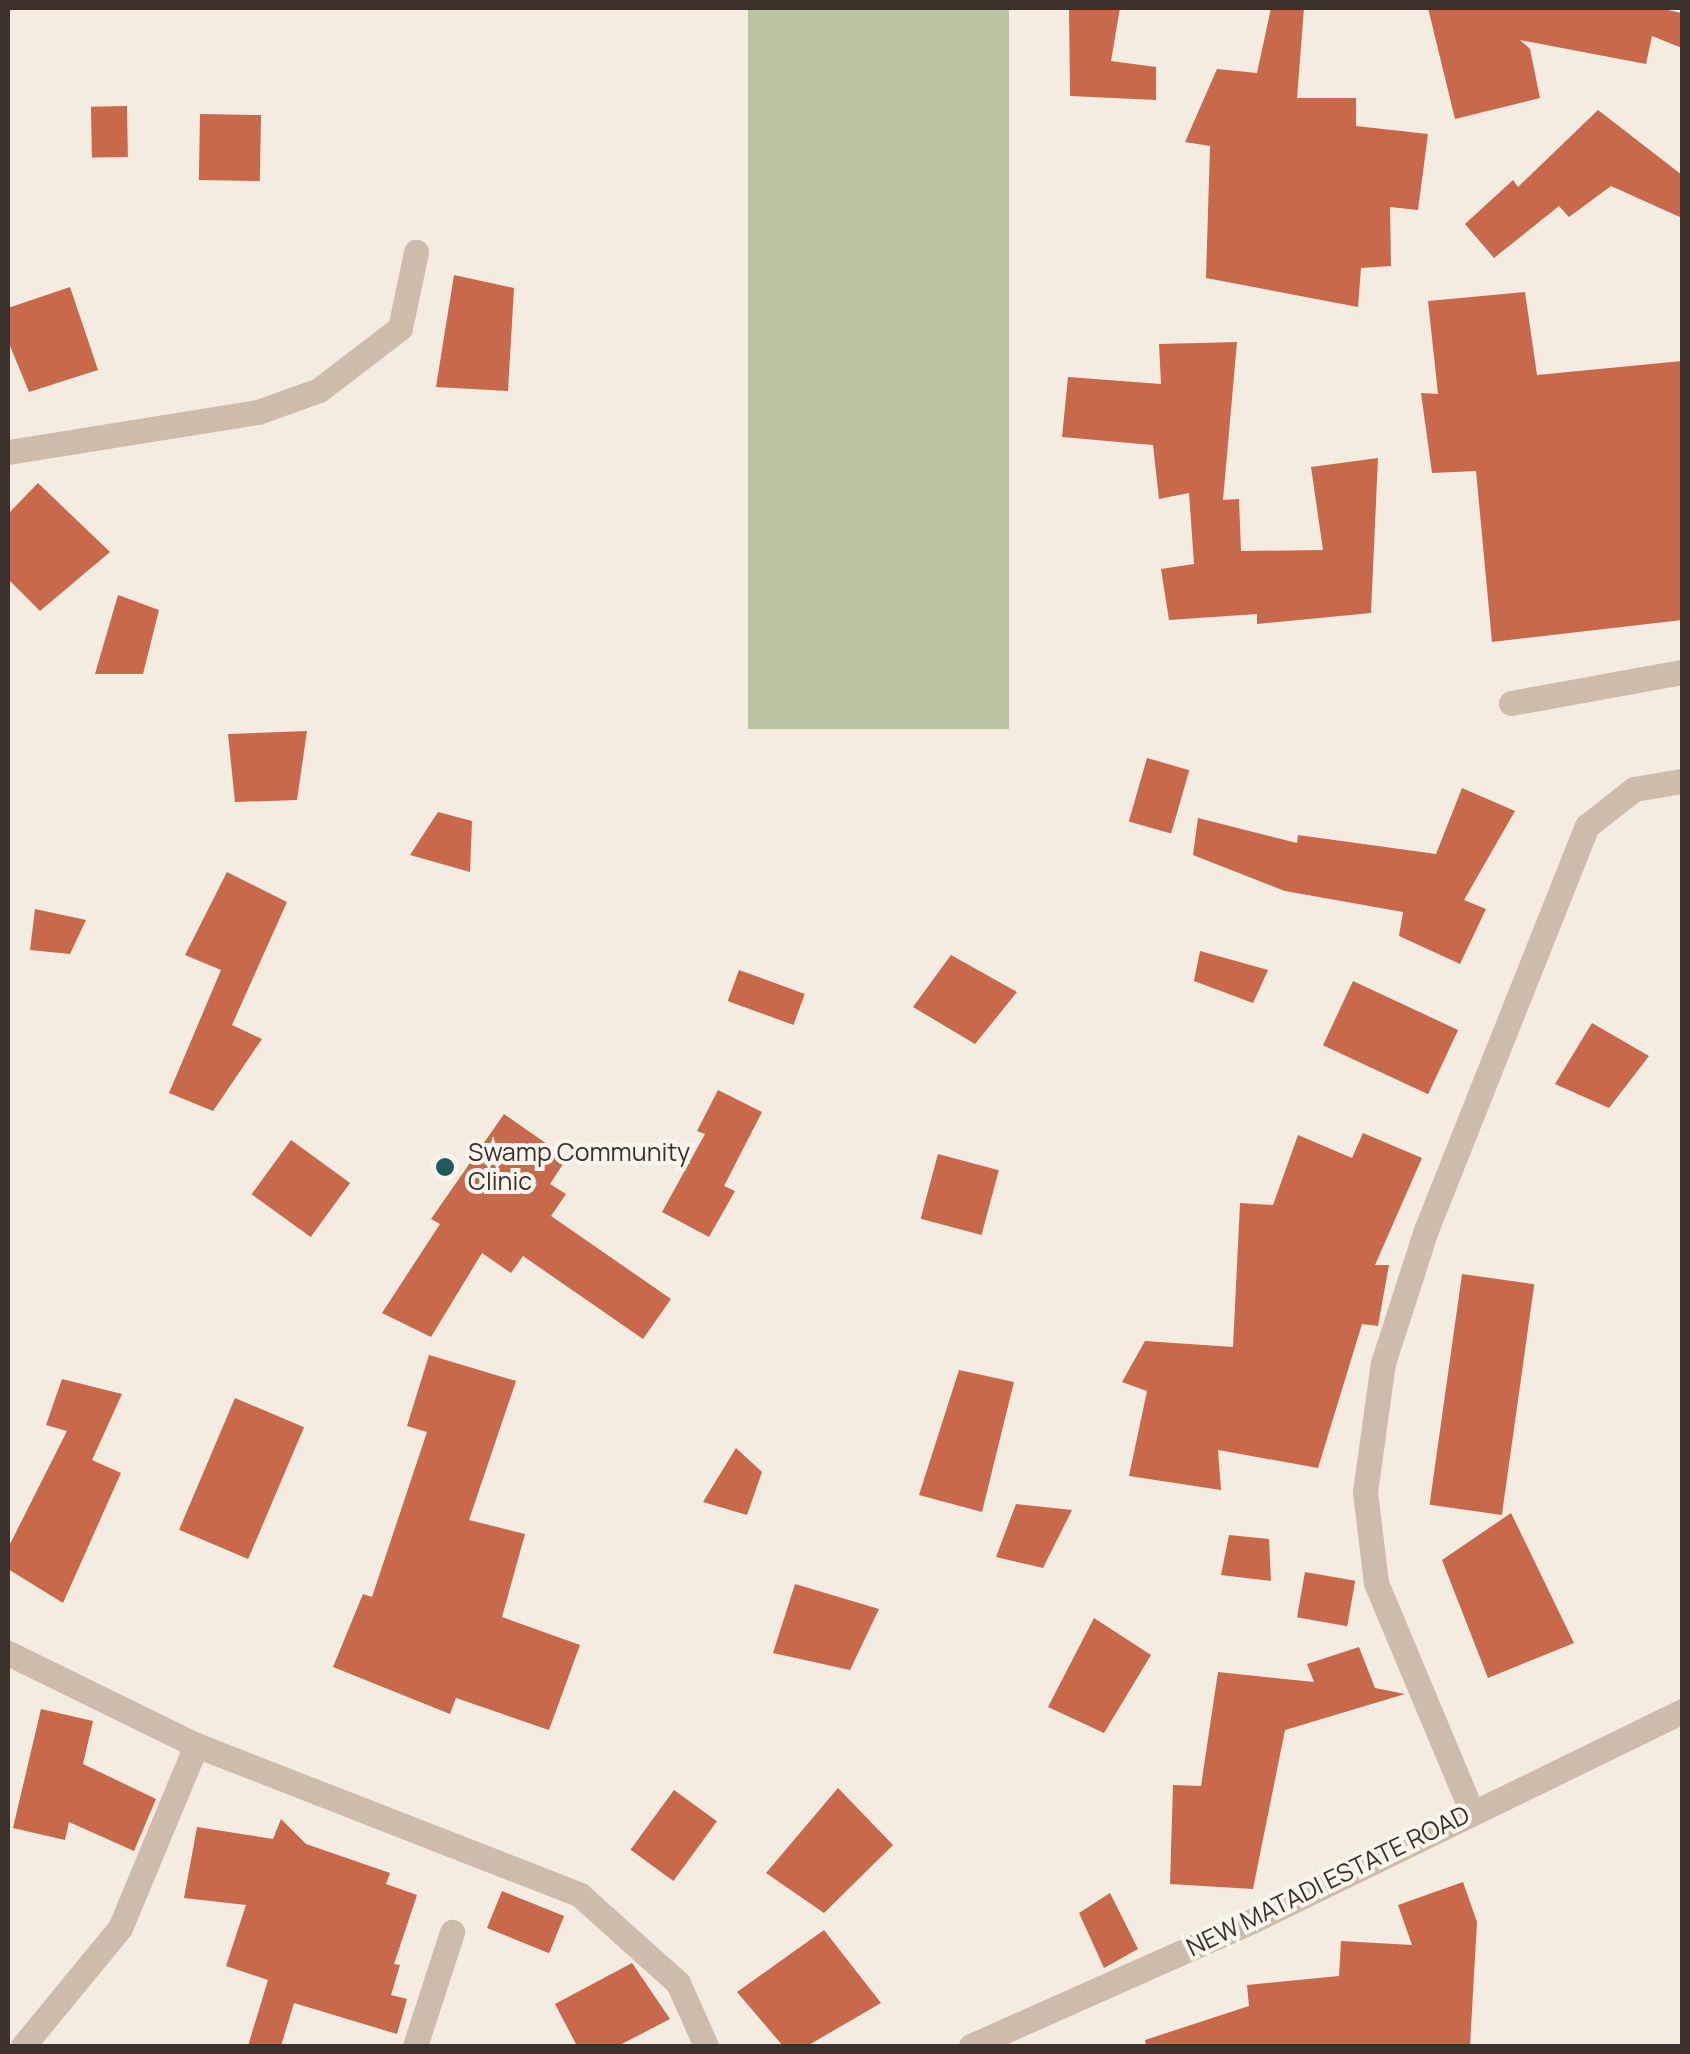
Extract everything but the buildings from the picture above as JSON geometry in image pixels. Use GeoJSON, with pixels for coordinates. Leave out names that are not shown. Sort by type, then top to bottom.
{"type":"FeatureCollection","features":[{"type":"Feature","properties":{"kind":"street"},"geometry":{"type":"LineString","coordinates":[[8,452],[258,412],[319,390],[400,328],[416,252]]}},
{"type":"Feature","properties":{"kind":"street"},"geometry":{"type":"LineString","coordinates":[[1511,703],[1682,672]]}},
{"type":"Feature","properties":{"kind":"street"},"geometry":{"type":"LineString","coordinates":[[1471,1810],[1376,1582],[1365,1492],[1383,1363],[1426,1230],[1587,826],[1634,790],[1682,781]]}},
{"type":"Feature","properties":{"kind":"street"},"geometry":{"type":"LineString","coordinates":[[8,1653],[196,1746],[580,1895],[678,1984],[706,2046]]}},
{"type":"Feature","properties":{"kind":"street","name":"NEW MATADI ESTATE ROAD"},"geometry":{"type":"LineString","coordinates":[[971,2046],[1252,1921],[1471,1810],[1682,1711]]}},
{"type":"Feature","properties":{"kind":"street"},"geometry":{"type":"LineString","coordinates":[[24,2046],[120,1928],[196,1746]]}},
{"type":"Feature","properties":{"kind":"street"},"geometry":{"type":"LineString","coordinates":[[415,2046],[452,1932]]}},
{"type":"Feature","properties":{"kind":"green space"},"geometry":{"type":"Polygon","coordinates":[[[748,8],[1009,8],[1009,729],[748,729],[748,8]]]}},
{"type":"Feature","properties":{"kind":"place","name":"Swamp Community Clinic"},"geometry":{"type":"Point","coordinates":[445,1167]}}]}
